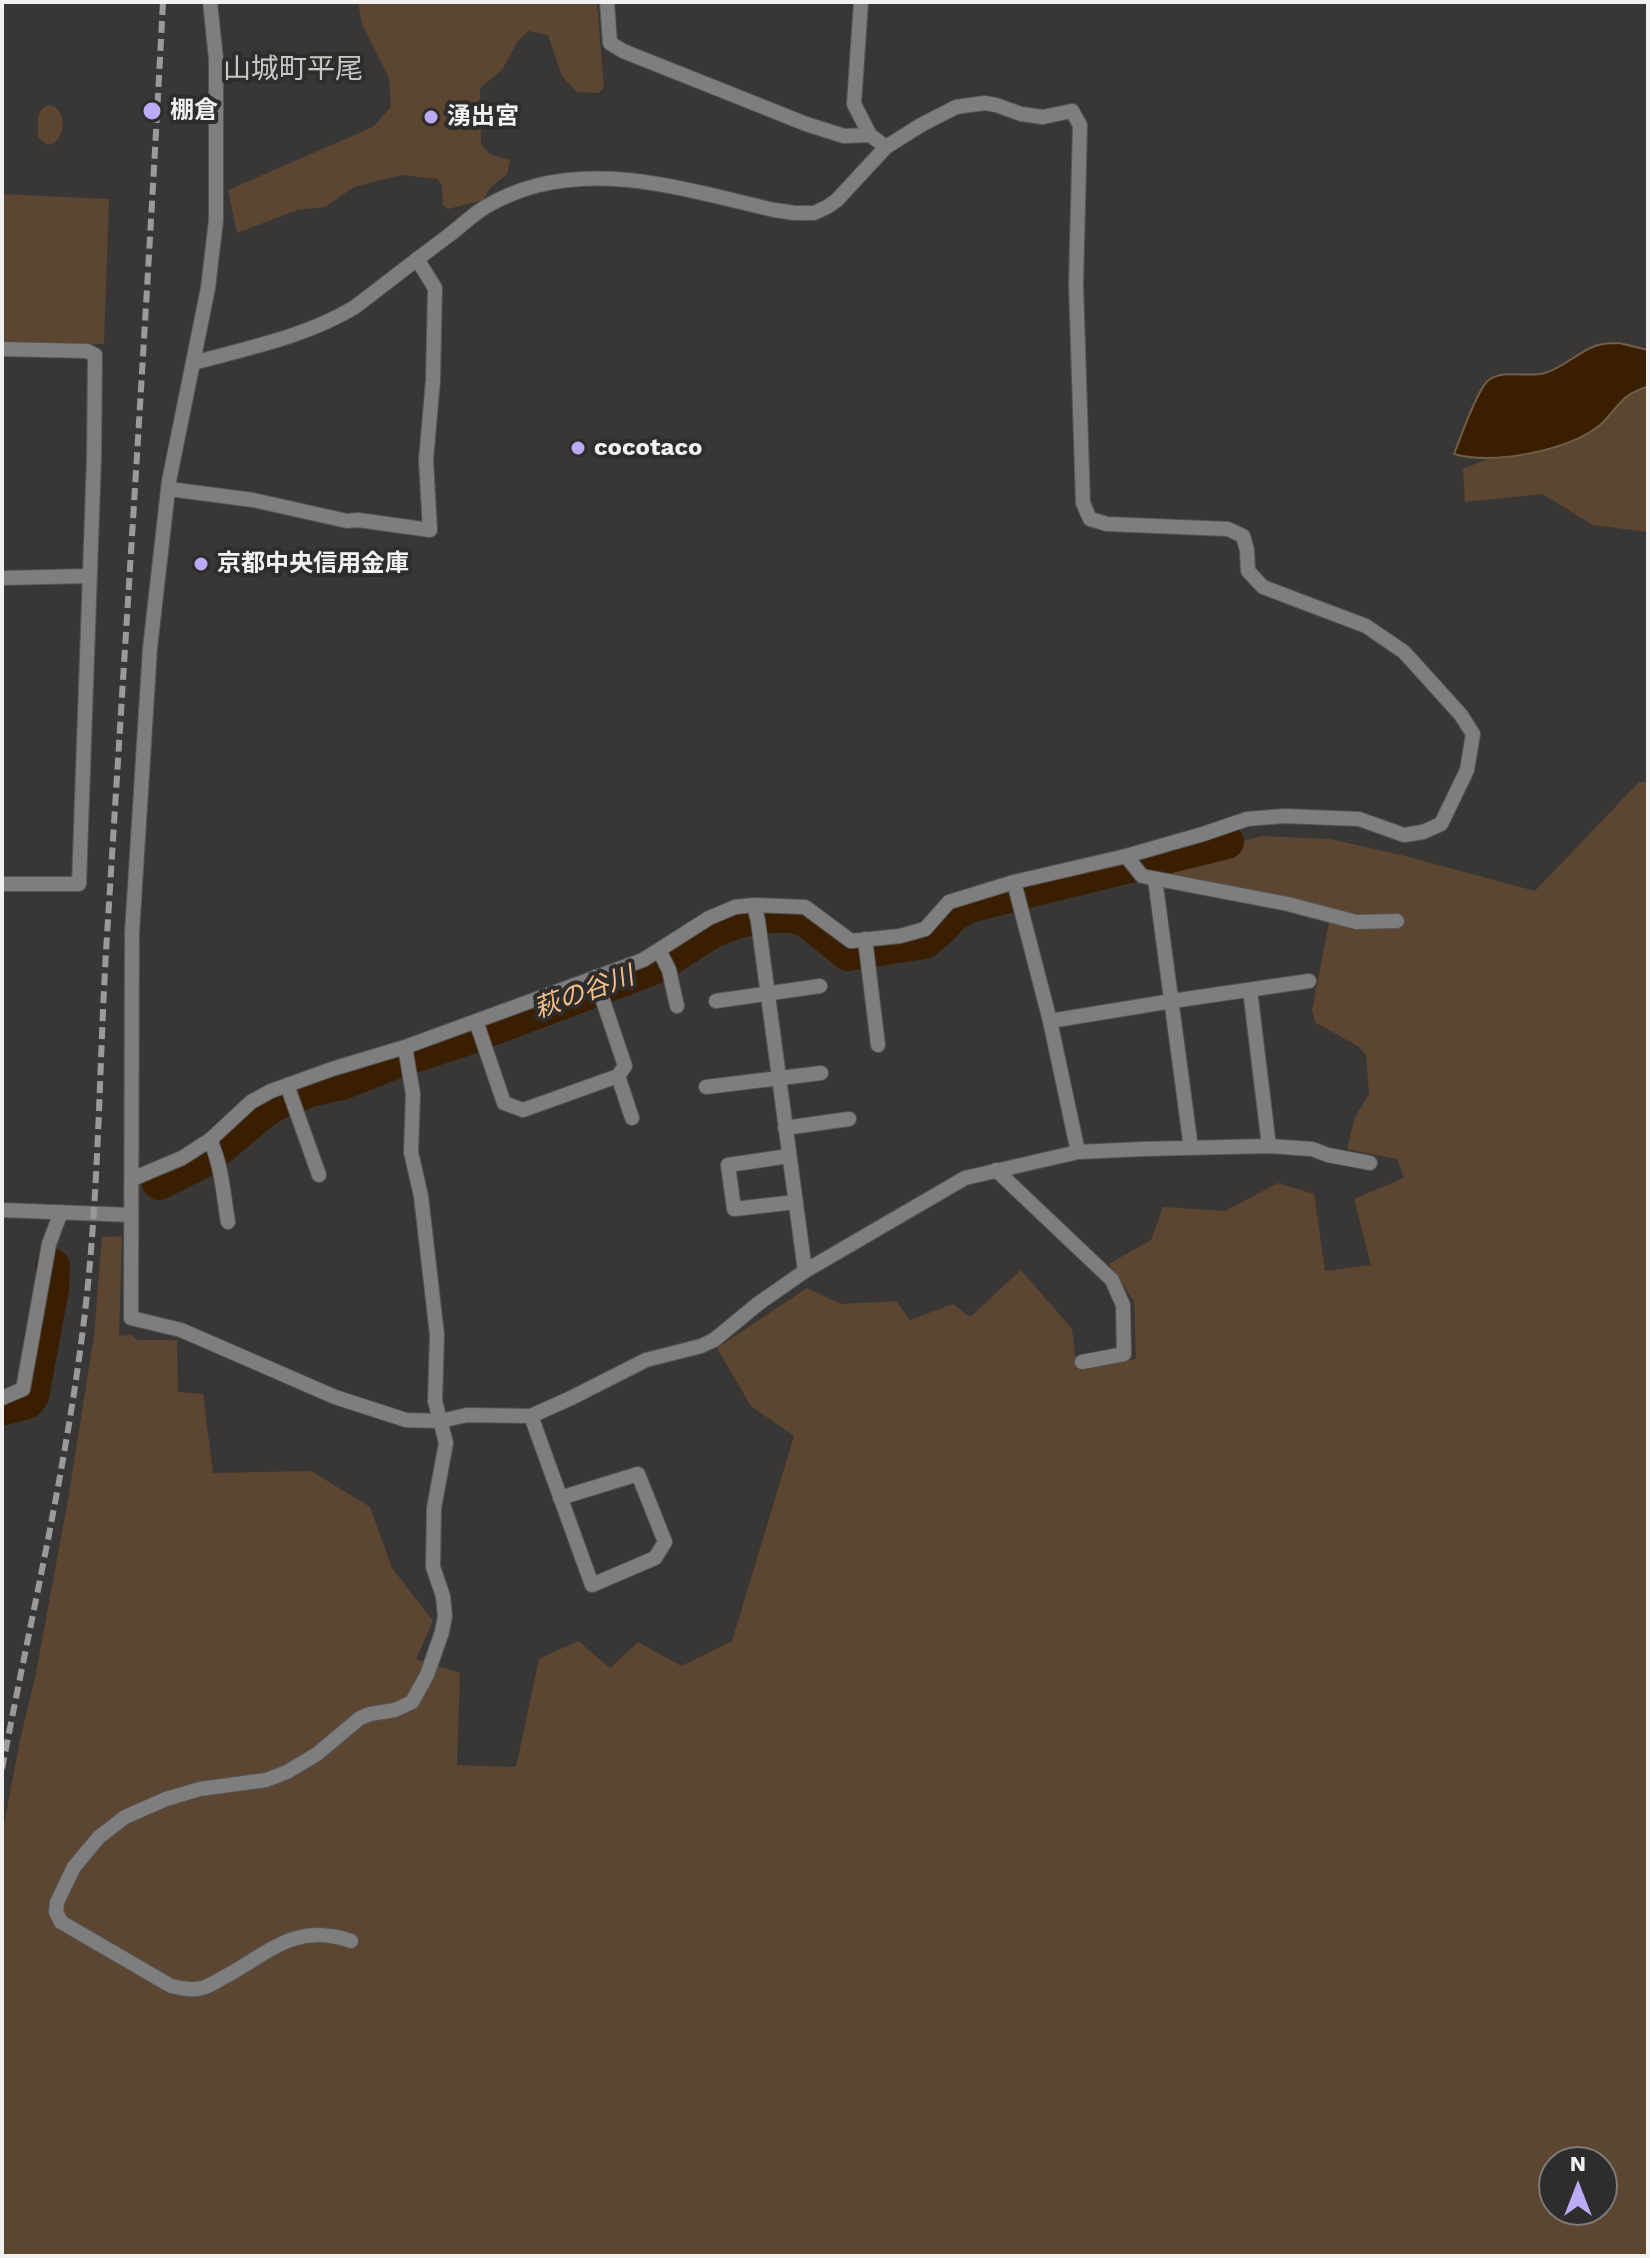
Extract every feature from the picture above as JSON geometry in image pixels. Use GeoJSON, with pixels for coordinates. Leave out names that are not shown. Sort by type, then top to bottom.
{"type":"FeatureCollection","features":[{"type":"Feature","properties":{"kind":"street"},"geometry":{"type":"LineString","coordinates":[[210,2],[216,59],[216,220],[208,288],[169,489],[150,648],[132,933],[131,1318],[181,1330],[349,1401],[406,1420],[440,1421],[467,1415],[531,1416],[646,1360],[714,1340],[805,1271],[965,1178],[1078,1152],[1269,1146],[1312,1149],[1370,1163]]}},
{"type":"Feature","properties":{"kind":"street"},"geometry":{"type":"LineString","coordinates":[[607,2],[610,43],[623,51],[806,124],[844,136],[870,135]]}},
{"type":"Feature","properties":{"kind":"street"},"geometry":{"type":"LineString","coordinates":[[861,2],[854,104],[870,135],[886,147]]}},
{"type":"Feature","properties":{"kind":"street"},"geometry":{"type":"LineString","coordinates":[[132,1179],[213,1147],[251,1102],[271,1091],[290,1093],[406,1055],[597,984],[643,960],[663,957],[709,918],[735,907],[756,913],[805,907],[851,941],[866,947],[925,929],[949,902],[1014,882],[1132,862],[1247,819],[1284,816],[1359,819],[1404,835],[1423,832],[1441,824],[1467,770],[1473,734],[1461,715],[1404,652],[1366,626],[1263,587],[1248,571],[1243,536],[1228,529],[1107,524],[1090,519],[1083,503],[1076,284],[1080,125],[1072,111],[1032,116],[996,105],[964,105],[921,125],[886,147],[837,200],[814,213],[774,210],[650,182],[615,178],[561,179],[528,188],[487,206],[355,307],[322,325],[193,363]]}},
{"type":"Feature","properties":{"kind":"street"},"geometry":{"type":"LineString","coordinates":[[169,489],[253,500],[347,521],[430,530],[426,460],[433,380],[435,288],[417,259]]}},
{"type":"Feature","properties":{"kind":"street"},"geometry":{"type":"LineString","coordinates":[[2,349],[87,351],[95,355],[79,884],[2,884]]}},
{"type":"Feature","properties":{"kind":"street"},"geometry":{"type":"LineString","coordinates":[[2,578],[89,576]]}},
{"type":"Feature","properties":{"kind":"street"},"geometry":{"type":"LineString","coordinates":[[1132,862],[1142,876],[1155,879],[1288,904],[1356,922],[1397,921]]}},
{"type":"Feature","properties":{"kind":"street"},"geometry":{"type":"LineString","coordinates":[[1155,879],[1191,1148]]}},
{"type":"Feature","properties":{"kind":"street"},"geometry":{"type":"LineString","coordinates":[[1014,882],[1050,1021],[1078,1152]]}},
{"type":"Feature","properties":{"kind":"street"},"geometry":{"type":"LineString","coordinates":[[756,913],[805,1271]]}},
{"type":"Feature","properties":{"kind":"street"},"geometry":{"type":"LineString","coordinates":[[866,947],[878,1045]]}},
{"type":"Feature","properties":{"kind":"street"},"geometry":{"type":"LineString","coordinates":[[663,957],[677,1006]]}},
{"type":"Feature","properties":{"kind":"street"},"geometry":{"type":"LineString","coordinates":[[1050,1021],[1309,981]]}},
{"type":"Feature","properties":{"kind":"street"},"geometry":{"type":"LineString","coordinates":[[478,1028],[504,1103],[523,1110],[618,1076],[625,1066],[597,984]]}},
{"type":"Feature","properties":{"kind":"street"},"geometry":{"type":"LineString","coordinates":[[716,1001],[820,986]]}},
{"type":"Feature","properties":{"kind":"street"},"geometry":{"type":"LineString","coordinates":[[1250,990],[1269,1146]]}},
{"type":"Feature","properties":{"kind":"street"},"geometry":{"type":"LineString","coordinates":[[351,1941],[319,1933],[299,1936],[204,1988],[189,1990],[171,1986],[61,1922],[56,1912],[57,1902],[74,1867],[99,1837],[125,1817],[166,1799],[200,1789],[266,1780],[287,1772],[317,1754],[360,1718],[395,1710],[412,1702],[432,1663],[445,1616],[443,1596],[433,1567],[434,1508],[446,1443],[435,1401],[437,1335],[421,1196],[411,1152],[413,1094],[406,1055]]}},
{"type":"Feature","properties":{"kind":"street"},"geometry":{"type":"LineString","coordinates":[[706,1087],[821,1073]]}},
{"type":"Feature","properties":{"kind":"street"},"geometry":{"type":"LineString","coordinates":[[618,1076],[632,1118]]}},
{"type":"Feature","properties":{"kind":"street"},"geometry":{"type":"LineString","coordinates":[[290,1093],[319,1175]]}},
{"type":"Feature","properties":{"kind":"street"},"geometry":{"type":"LineString","coordinates":[[785,1128],[849,1119]]}},
{"type":"Feature","properties":{"kind":"street"},"geometry":{"type":"LineString","coordinates":[[213,1147],[228,1222]]}},
{"type":"Feature","properties":{"kind":"street"},"geometry":{"type":"LineString","coordinates":[[789,1156],[728,1165],[734,1209],[796,1202]]}},
{"type":"Feature","properties":{"kind":"street"},"geometry":{"type":"LineString","coordinates":[[996,1170],[1112,1280],[1123,1305],[1124,1354],[1082,1362]]}},
{"type":"Feature","properties":{"kind":"street"},"geometry":{"type":"LineString","coordinates":[[2,1210],[131,1215]]}},
{"type":"Feature","properties":{"kind":"street"},"geometry":{"type":"LineString","coordinates":[[2,1398],[23,1389],[49,1244],[61,1212]]}},
{"type":"Feature","properties":{"kind":"street"},"geometry":{"type":"LineString","coordinates":[[531,1416],[560,1498],[592,1585],[655,1558],[665,1542],[638,1474],[560,1498]]}},
{"type":"Feature","properties":{"kind":"shaded area","name":"湧出宮"},"geometry":{"type":"Polygon","coordinates":[[[358,2],[597,2],[604,88],[598,93],[577,92],[562,76],[548,35],[528,31],[518,41],[502,70],[480,88],[481,144],[490,154],[510,160],[507,174],[490,188],[483,200],[448,209],[443,206],[442,185],[437,179],[401,175],[354,187],[325,207],[297,210],[237,233],[228,190],[373,127],[391,107],[389,78],[362,24],[358,2]]]}},
{"type":"Feature","properties":{"kind":"shaded area"},"geometry":{"type":"Polygon","coordinates":[[[50,105],[60,114],[63,126],[58,139],[47,145],[38,137],[38,122],[42,109],[50,105]]]}},
{"type":"Feature","properties":{"kind":"shaded area"},"geometry":{"type":"Polygon","coordinates":[[[2,194],[109,199],[104,344],[2,341],[2,194]]]}},
{"type":"Feature","properties":{"kind":"shaded area"},"geometry":{"type":"Polygon","coordinates":[[[1619,343],[1648,350],[1648,386],[1626,397],[1600,425],[1569,442],[1530,453],[1489,458],[1454,454],[1475,403],[1489,380],[1509,374],[1545,373],[1595,346],[1619,343]]]}},
{"type":"Feature","properties":{"kind":"shaded area"},"geometry":{"type":"Polygon","coordinates":[[[1648,386],[1648,532],[1593,525],[1542,494],[1465,502],[1463,469],[1488,459],[1559,447],[1576,440],[1600,425],[1628,395],[1648,386]]]}},
{"type":"Feature","properties":{"kind":"shaded area"},"geometry":{"type":"Polygon","coordinates":[[[1639,782],[1648,782],[1648,2256],[2,2256],[2,1835],[68,1500],[94,1336],[102,1237],[122,1236],[119,1336],[131,1335],[137,1340],[177,1340],[178,1392],[203,1394],[213,1473],[311,1471],[370,1507],[392,1568],[433,1621],[416,1659],[460,1673],[457,1765],[516,1767],[539,1659],[578,1641],[610,1668],[638,1642],[681,1666],[732,1641],[794,1436],[751,1406],[717,1348],[807,1288],[841,1304],[896,1301],[910,1320],[953,1304],[970,1317],[1021,1270],[1072,1329],[1077,1369],[1136,1359],[1134,1301],[1109,1264],[1151,1240],[1163,1207],[1225,1211],[1278,1183],[1314,1194],[1325,1271],[1371,1265],[1354,1199],[1404,1178],[1397,1159],[1347,1149],[1355,1117],[1369,1094],[1366,1055],[1358,1046],[1316,1023],[1312,1011],[1331,912],[1172,875],[1168,863],[1261,836],[1330,839],[1535,891],[1639,782]]]}},
{"type":"Feature","properties":{"kind":"waterway","name":"萩の谷川"},"geometry":{"type":"LineString","coordinates":[[1028,891],[1227,842]]}},
{"type":"Feature","properties":{"kind":"waterway","name":"萩の谷川"},"geometry":{"type":"LineString","coordinates":[[159,1183],[207,1159],[277,1103],[465,1039],[658,966],[713,931],[739,921],[794,916],[807,921],[848,954],[924,942],[953,915],[969,906],[1009,896]]}},
{"type":"Feature","properties":{"kind":"waterway","name":"萩の谷川"},"geometry":{"type":"LineString","coordinates":[[2,1409],[27,1402],[32,1396],[52,1289],[53,1266]]}},
{"type":"Feature","properties":{"kind":"railway"},"geometry":{"type":"LineString","coordinates":[[2,1769],[69,1427],[90,1263],[163,2]]}},
{"type":"Feature","properties":{"kind":"place","name":"棚倉"},"geometry":{"type":"Point","coordinates":[152,111]}},
{"type":"Feature","properties":{"kind":"place","name":"湧出宮"},"geometry":{"type":"Point","coordinates":[431,117]}},
{"type":"Feature","properties":{"kind":"place","name":"cocotaco"},"geometry":{"type":"Point","coordinates":[578,448]}},
{"type":"Feature","properties":{"kind":"place","name":"京都中央信用金庫"},"geometry":{"type":"Point","coordinates":[201,564]}},
{"type":"Feature","properties":{"kind":"district","name":"山城町平尾"},"geometry":{"type":"Point","coordinates":[293,70]}}]}
